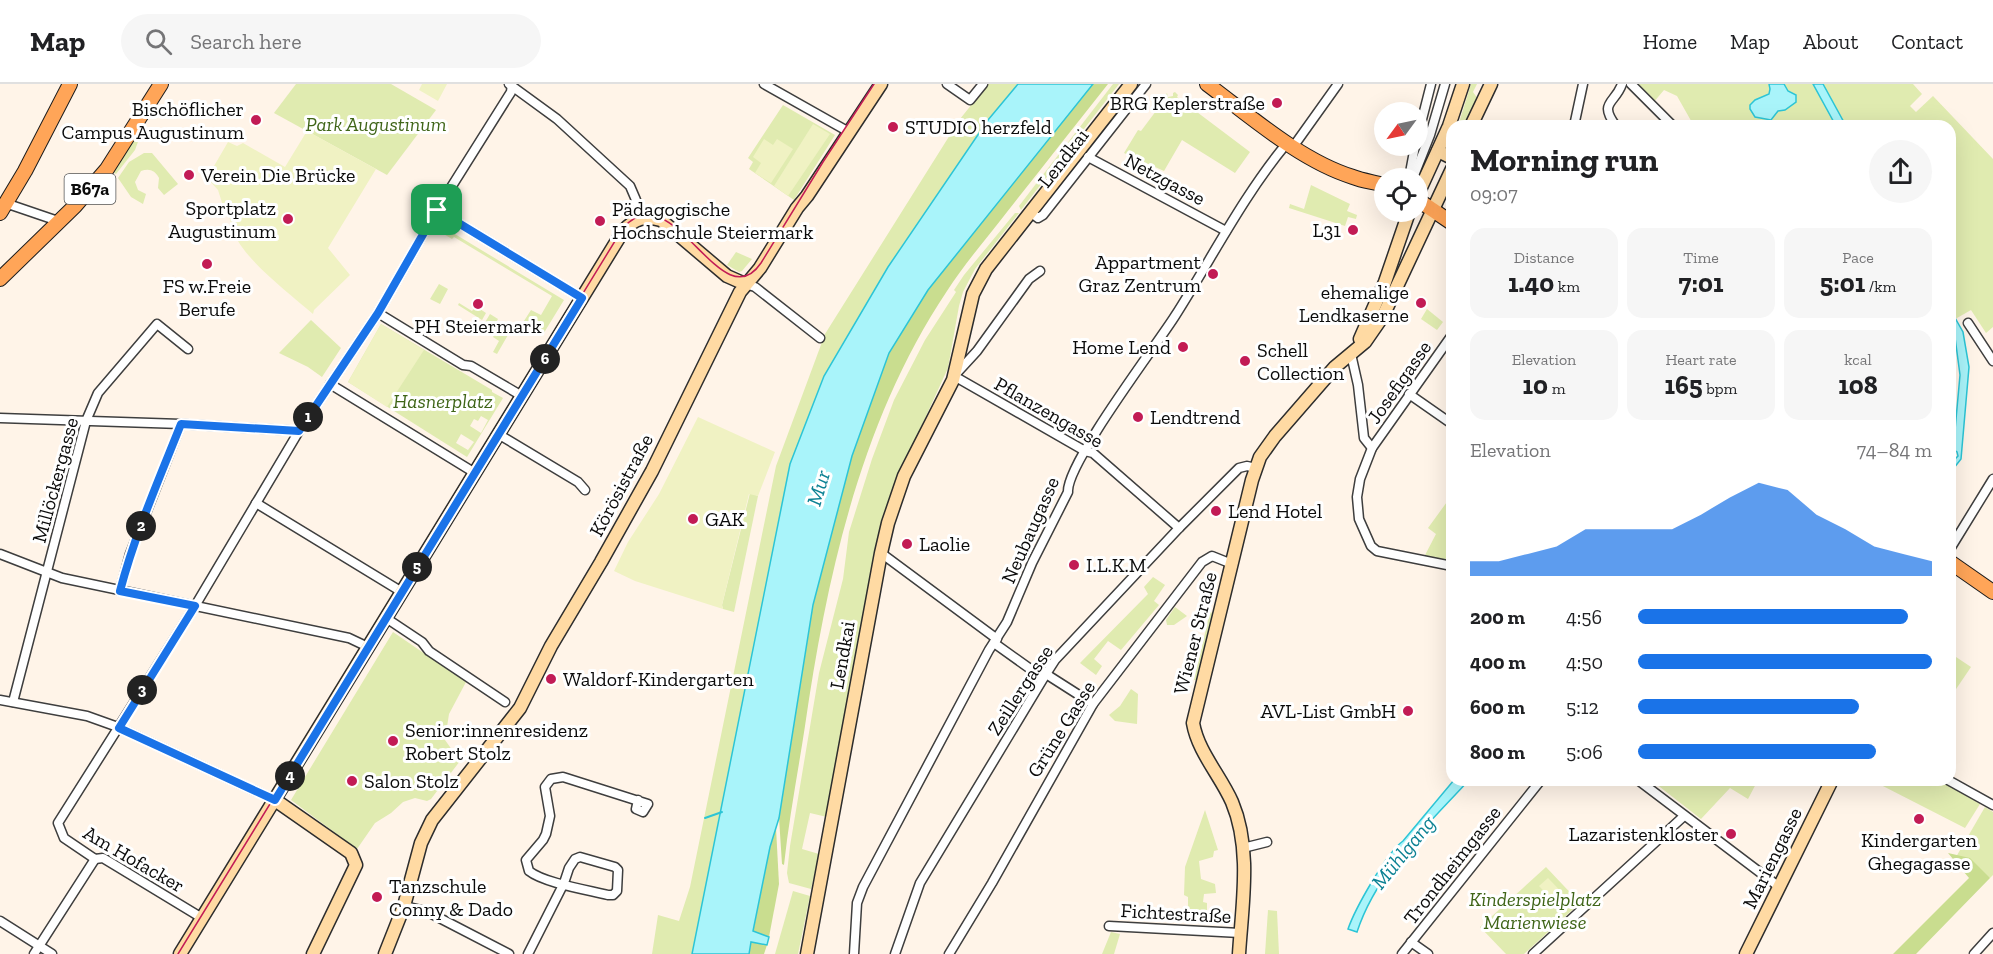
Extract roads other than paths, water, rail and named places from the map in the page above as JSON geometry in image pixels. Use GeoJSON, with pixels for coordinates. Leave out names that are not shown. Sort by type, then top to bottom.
{"type":"FeatureCollection","features":[{"type":"Feature","properties":{"kind":"main road"},"geometry":{"type":"LineString","coordinates":[[2,209],[70,84]]}},
{"type":"Feature","properties":{"kind":"main road","name":"B67a"},"geometry":{"type":"LineString","coordinates":[[0,279],[107,169],[161,84]]}},
{"type":"Feature","properties":{"kind":"main road","name":"Körösistraße"},"geometry":{"type":"LineString","coordinates":[[385,954],[404,906],[421,843],[432,820],[520,708],[551,646],[652,471],[745,284],[760,268],[797,208],[881,84]]}},
{"type":"Feature","properties":{"kind":"main road","name":"Lendkai"},"geometry":{"type":"LineString","coordinates":[[807,954],[881,553],[888,523],[904,476],[954,376],[973,294],[986,269],[1131,84]]}},
{"type":"Feature","properties":{"kind":"main road"},"geometry":{"type":"LineString","coordinates":[[1207,84],[1290,145],[1352,177],[1374,182]]}},
{"type":"Feature","properties":{"kind":"main road"},"geometry":{"type":"LineString","coordinates":[[1450,120],[1463,84]]}},
{"type":"Feature","properties":{"kind":"main road"},"geometry":{"type":"LineString","coordinates":[[1474,120],[1491,84]]}},
{"type":"Feature","properties":{"kind":"main road"},"geometry":{"type":"LineString","coordinates":[[1428,172],[1446,130]]}},
{"type":"Feature","properties":{"kind":"main road"},"geometry":{"type":"LineString","coordinates":[[1438,151],[1446,155]]}},
{"type":"Feature","properties":{"kind":"main road"},"geometry":{"type":"LineString","coordinates":[[1381,307],[1446,181]]}},
{"type":"Feature","properties":{"kind":"main road"},"geometry":{"type":"LineString","coordinates":[[1428,207],[1446,220]]}},
{"type":"Feature","properties":{"kind":"main road"},"geometry":{"type":"LineString","coordinates":[[180,954],[623,231],[640,218],[661,220],[727,276],[745,284]]}},
{"type":"Feature","properties":{"kind":"main road"},"geometry":{"type":"LineString","coordinates":[[1381,307],[1385,282],[1406,222]]}},
{"type":"Feature","properties":{"kind":"main road","name":"Wiener Straße"},"geometry":{"type":"LineString","coordinates":[[1239,954],[1243,848],[1232,802],[1203,752],[1193,723],[1256,468],[1275,435],[1331,371],[1365,342],[1381,307]]}},
{"type":"Feature","properties":{"kind":"main road"},"geometry":{"type":"LineString","coordinates":[[1956,566],[1993,592]]}},
{"type":"Feature","properties":{"kind":"main road","name":"Mariengasse"},"geometry":{"type":"LineString","coordinates":[[1746,954],[1829,786]]}},
{"type":"Feature","properties":{"kind":"main road"},"geometry":{"type":"LineString","coordinates":[[275,800],[351,854],[356,860],[355,868],[313,954]]}},
{"type":"Feature","properties":{"kind":"street"},"geometry":{"type":"LineString","coordinates":[[119,728],[299,431],[378,313],[437,210],[511,92],[511,84]]}},
{"type":"Feature","properties":{"kind":"street"},"geometry":{"type":"LineString","coordinates":[[511,84],[557,119],[630,186],[640,218]]}},
{"type":"Feature","properties":{"kind":"street"},"geometry":{"type":"LineString","coordinates":[[764,84],[849,132]]}},
{"type":"Feature","properties":{"kind":"street"},"geometry":{"type":"LineString","coordinates":[[947,84],[970,100],[983,84]]}},
{"type":"Feature","properties":{"kind":"street","name":"Lendkai"},"geometry":{"type":"LineString","coordinates":[[1030,212],[1041,218],[1146,84]]}},
{"type":"Feature","properties":{"kind":"street","name":"Neubaugasse"},"geometry":{"type":"LineString","coordinates":[[854,954],[857,903],[863,887],[988,650],[996,641],[1064,501],[1068,485],[1085,451],[1126,385],[1174,317],[1253,186],[1290,145],[1338,84]]}},
{"type":"Feature","properties":{"kind":"street"},"geometry":{"type":"LineString","coordinates":[[1426,102],[1431,84]]}},
{"type":"Feature","properties":{"kind":"street"},"geometry":{"type":"LineString","coordinates":[[1415,168],[1430,135],[1445,84]]}},
{"type":"Feature","properties":{"kind":"street"},"geometry":{"type":"LineString","coordinates":[[1575,120],[1583,84]]}},
{"type":"Feature","properties":{"kind":"street"},"geometry":{"type":"LineString","coordinates":[[1611,120],[1607,110],[1611,99],[1622,84]]}},
{"type":"Feature","properties":{"kind":"street"},"geometry":{"type":"LineString","coordinates":[[1633,87],[1667,120]]}},
{"type":"Feature","properties":{"kind":"street","name":"Netzgasse"},"geometry":{"type":"LineString","coordinates":[[1088,158],[1226,231]]}},
{"type":"Feature","properties":{"kind":"street"},"geometry":{"type":"LineString","coordinates":[[2,209],[11,205],[58,221]]}},
{"type":"Feature","properties":{"kind":"street"},"geometry":{"type":"LineString","coordinates":[[437,210],[582,298]]}},
{"type":"Feature","properties":{"kind":"street","name":"Lendkai"},"geometry":{"type":"LineString","coordinates":[[954,376],[977,351],[1029,279],[1040,271]]}},
{"type":"Feature","properties":{"kind":"street"},"geometry":{"type":"LineString","coordinates":[[745,284],[755,287],[820,338]]}},
{"type":"Feature","properties":{"kind":"street"},"geometry":{"type":"LineString","coordinates":[[378,313],[463,365],[471,366],[522,396]]}},
{"type":"Feature","properties":{"kind":"street"},"geometry":{"type":"LineString","coordinates":[[1968,323],[1993,361]]}},
{"type":"Feature","properties":{"kind":"street","name":"Millöckergasse"},"geometry":{"type":"LineString","coordinates":[[13,702],[86,421],[98,393],[157,324],[188,349]]}},
{"type":"Feature","properties":{"kind":"street","name":"Josefigasse"},"geometry":{"type":"LineString","coordinates":[[1446,343],[1372,448],[1360,478],[1357,497],[1359,519],[1371,546],[1377,551],[1446,565]]}},
{"type":"Feature","properties":{"kind":"street"},"geometry":{"type":"LineString","coordinates":[[1353,352],[1364,438],[1372,448]]}},
{"type":"Feature","properties":{"kind":"street","name":"Pflanzengasse"},"geometry":{"type":"LineString","coordinates":[[954,376],[1085,451],[1093,453],[1179,528]]}},
{"type":"Feature","properties":{"kind":"street"},"geometry":{"type":"LineString","coordinates":[[330,384],[475,473]]}},
{"type":"Feature","properties":{"kind":"street"},"geometry":{"type":"LineString","coordinates":[[1409,394],[1446,420]]}},
{"type":"Feature","properties":{"kind":"street"},"geometry":{"type":"LineString","coordinates":[[0,418],[181,424],[299,431]]}},
{"type":"Feature","properties":{"kind":"street"},"geometry":{"type":"LineString","coordinates":[[120,591],[130,554],[181,424]]}},
{"type":"Feature","properties":{"kind":"street"},"geometry":{"type":"LineString","coordinates":[[498,434],[578,482],[585,490]]}},
{"type":"Feature","properties":{"kind":"street","name":"Zeillergasse"},"geometry":{"type":"LineString","coordinates":[[895,954],[920,883],[1055,660],[1179,528],[1239,468],[1247,466],[1256,468]]}},
{"type":"Feature","properties":{"kind":"street"},"geometry":{"type":"LineString","coordinates":[[1956,539],[1993,479]]}},
{"type":"Feature","properties":{"kind":"street"},"geometry":{"type":"LineString","coordinates":[[256,503],[402,592]]}},
{"type":"Feature","properties":{"kind":"street"},"geometry":{"type":"LineString","coordinates":[[881,553],[1044,676],[1093,704]]}},
{"type":"Feature","properties":{"kind":"street"},"geometry":{"type":"LineString","coordinates":[[0,554],[48,574],[348,638],[368,647]]}},
{"type":"Feature","properties":{"kind":"street","name":"Grüne Gasse"},"geometry":{"type":"LineString","coordinates":[[949,954],[992,883],[1093,704],[1202,562],[1212,556],[1232,564]]}},
{"type":"Feature","properties":{"kind":"street"},"geometry":{"type":"LineString","coordinates":[[386,618],[422,642],[429,651],[505,702]]}},
{"type":"Feature","properties":{"kind":"street"},"geometry":{"type":"LineString","coordinates":[[0,700],[87,716],[119,728],[275,800]]}},
{"type":"Feature","properties":{"kind":"street","name":"Am Hofacker"},"geometry":{"type":"LineString","coordinates":[[119,728],[58,823],[64,838],[95,859],[103,858],[202,918]]}},
{"type":"Feature","properties":{"kind":"street"},"geometry":{"type":"LineString","coordinates":[[528,954],[564,883],[569,868],[575,859],[580,857],[615,867],[618,870],[617,891],[613,895],[564,883],[534,876],[526,866],[526,860],[546,834],[550,816],[545,787],[547,782],[563,777],[638,800],[648,804],[643,812]]}},
{"type":"Feature","properties":{"kind":"street"},"geometry":{"type":"LineString","coordinates":[[1956,784],[1993,805]]}},
{"type":"Feature","properties":{"kind":"street","name":"Trondheimgasse"},"geometry":{"type":"LineString","coordinates":[[1402,954],[1536,786]]}},
{"type":"Feature","properties":{"kind":"street"},"geometry":{"type":"LineString","coordinates":[[1646,786],[1773,884],[1779,886]]}},
{"type":"Feature","properties":{"kind":"street"},"geometry":{"type":"LineString","coordinates":[[1533,954],[1684,816]]}},
{"type":"Feature","properties":{"kind":"street"},"geometry":{"type":"LineString","coordinates":[[1243,848],[1267,842]]}},
{"type":"Feature","properties":{"kind":"street"},"geometry":{"type":"LineString","coordinates":[[36,950],[95,859]]}},
{"type":"Feature","properties":{"kind":"street"},"geometry":{"type":"LineString","coordinates":[[404,906],[426,911],[509,954]]}},
{"type":"Feature","properties":{"kind":"street"},"geometry":{"type":"LineString","coordinates":[[0,921],[36,950],[52,954]]}},
{"type":"Feature","properties":{"kind":"street","name":"Fichtestraße"},"geometry":{"type":"LineString","coordinates":[[1109,926],[1240,933]]}},
{"type":"Feature","properties":{"kind":"street"},"geometry":{"type":"LineString","coordinates":[[1974,954],[1993,933]]}},
{"type":"Feature","properties":{"kind":"street"},"geometry":{"type":"LineString","coordinates":[[1411,942],[1428,954]]}},
{"type":"Feature","properties":{"kind":"water","name":"Mur"},"geometry":{"type":"Polygon","coordinates":[[[1018,84],[1093,84],[928,290],[889,353],[852,456],[813,605],[779,818],[770,847],[753,931],[769,937],[767,945],[751,942],[749,954],[692,954],[790,464],[824,376],[888,267],[988,120],[1018,84]]]}},
{"type":"Feature","properties":{"kind":"water"},"geometry":{"type":"Polygon","coordinates":[[[1769,84],[1784,84],[1788,91],[1796,95],[1796,102],[1785,110],[1778,111],[1771,120],[1755,117],[1750,109],[1750,105],[1755,100],[1769,94],[1769,84]]]}},
{"type":"Feature","properties":{"kind":"water"},"geometry":{"type":"Polygon","coordinates":[[[1813,84],[1823,84],[1843,120],[1833,120],[1813,84]]]}},
{"type":"Feature","properties":{"kind":"water"},"geometry":{"type":"Polygon","coordinates":[[[1956,320],[1963,332],[1969,367],[1961,459],[1956,465],[1958,456],[1956,419],[1960,375],[1956,345],[1956,320]]]}},
{"type":"Feature","properties":{"kind":"water","name":"Mühlgang"},"geometry":{"type":"Polygon","coordinates":[[[1449,786],[1463,786],[1420,832],[1390,869],[1366,910],[1357,932],[1348,929],[1357,908],[1380,869],[1449,786]]]}},
{"type":"Feature","properties":{"kind":"waterway"},"geometry":{"type":"LineString","coordinates":[[705,818],[722,812]]}},
{"type":"Feature","properties":{"kind":"tram line"},"geometry":{"type":"LineString","coordinates":[[178,954],[623,228],[642,216],[660,218],[678,230],[713,263],[730,274],[746,276],[761,263],[874,84]]}},
{"type":"Feature","properties":{"kind":"place","name":"BRG Keplerstraße"},"geometry":{"type":"Point","coordinates":[1277,103]}},
{"type":"Feature","properties":{"kind":"place","name":"Bischöflicher Campus Augustinum"},"geometry":{"type":"Point","coordinates":[256,120]}},
{"type":"Feature","properties":{"kind":"place","name":"STUDIO herzfeld"},"geometry":{"type":"Point","coordinates":[893,127]}},
{"type":"Feature","properties":{"kind":"place","name":"Verein Die Brücke"},"geometry":{"type":"Point","coordinates":[189,175]}},
{"type":"Feature","properties":{"kind":"place","name":"Sportplatz Augustinum"},"geometry":{"type":"Point","coordinates":[288,219]}},
{"type":"Feature","properties":{"kind":"place","name":"Pädagogische Hochschule Steiermark"},"geometry":{"type":"Point","coordinates":[600,221]}},
{"type":"Feature","properties":{"kind":"place","name":"L31"},"geometry":{"type":"Point","coordinates":[1353,230]}},
{"type":"Feature","properties":{"kind":"place","name":"FS w.Freie Berufe"},"geometry":{"type":"Point","coordinates":[207,264]}},
{"type":"Feature","properties":{"kind":"place","name":"Appartment Graz Zentrum"},"geometry":{"type":"Point","coordinates":[1213,274]}},
{"type":"Feature","properties":{"kind":"place","name":"ehemalige Lendkaserne"},"geometry":{"type":"Point","coordinates":[1421,303]}},
{"type":"Feature","properties":{"kind":"place","name":"PH Steiermark"},"geometry":{"type":"Point","coordinates":[478,304]}},
{"type":"Feature","properties":{"kind":"place","name":"Home Lend"},"geometry":{"type":"Point","coordinates":[1183,347]}},
{"type":"Feature","properties":{"kind":"place","name":"Schell Collection"},"geometry":{"type":"Point","coordinates":[1245,361]}},
{"type":"Feature","properties":{"kind":"place","name":"Lendtrend"},"geometry":{"type":"Point","coordinates":[1138,417]}},
{"type":"Feature","properties":{"kind":"place","name":"Lend Hotel"},"geometry":{"type":"Point","coordinates":[1216,511]}},
{"type":"Feature","properties":{"kind":"place","name":"GAK"},"geometry":{"type":"Point","coordinates":[693,519]}},
{"type":"Feature","properties":{"kind":"place","name":"Laolie"},"geometry":{"type":"Point","coordinates":[907,544]}},
{"type":"Feature","properties":{"kind":"place","name":"I.L.K.M"},"geometry":{"type":"Point","coordinates":[1074,565]}},
{"type":"Feature","properties":{"kind":"place","name":"Waldorf-Kindergarten"},"geometry":{"type":"Point","coordinates":[551,679]}},
{"type":"Feature","properties":{"kind":"place","name":"AVL-List GmbH"},"geometry":{"type":"Point","coordinates":[1408,711]}},
{"type":"Feature","properties":{"kind":"place","name":"Senior:innenresidenz Robert Stolz"},"geometry":{"type":"Point","coordinates":[393,741]}},
{"type":"Feature","properties":{"kind":"place","name":"Salon Stolz"},"geometry":{"type":"Point","coordinates":[352,781]}},
{"type":"Feature","properties":{"kind":"place","name":"Kindergarten Ghegagasse"},"geometry":{"type":"Point","coordinates":[1919,819]}},
{"type":"Feature","properties":{"kind":"place","name":"Lazaristenkloster"},"geometry":{"type":"Point","coordinates":[1731,834]}},
{"type":"Feature","properties":{"kind":"place","name":"Tanzschule Conny & Dado"},"geometry":{"type":"Point","coordinates":[377,897]}},
{"type":"Feature","properties":{"kind":"park label","name":"Park Augustinum"},"geometry":{"type":"Point","coordinates":[376,124]}},
{"type":"Feature","properties":{"kind":"park label","name":"Hasnerplatz"},"geometry":{"type":"Point","coordinates":[443,401]}},
{"type":"Feature","properties":{"kind":"park label","name":"Kinderspielplatz Marienwiese"},"geometry":{"type":"Point","coordinates":[1535,910]}}]}
